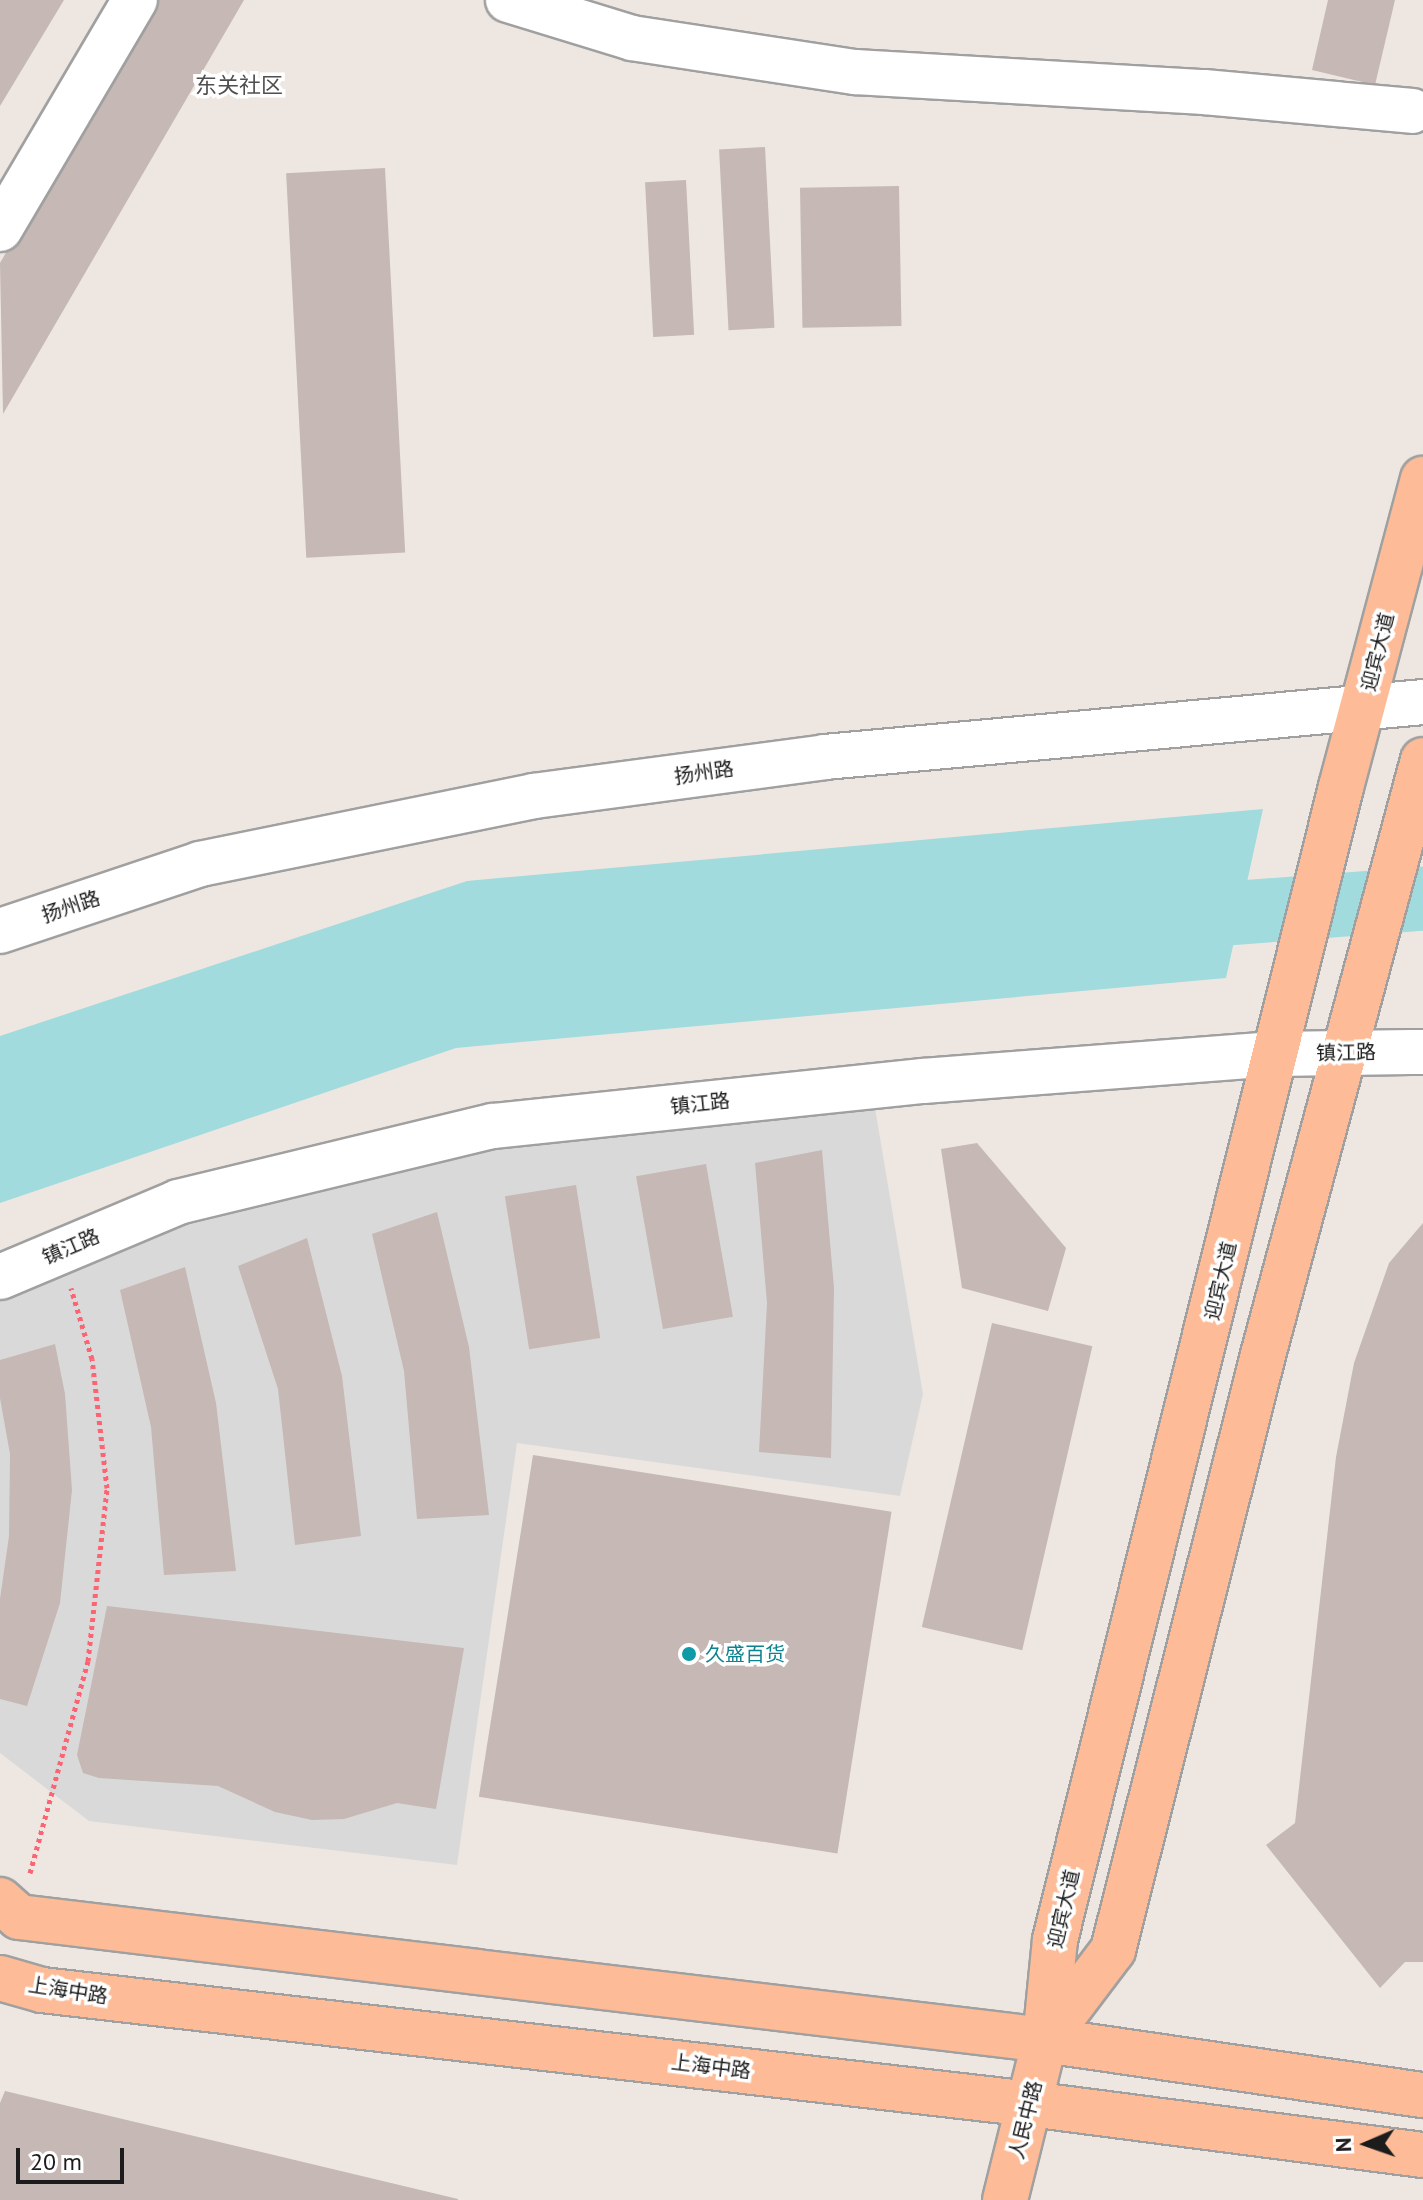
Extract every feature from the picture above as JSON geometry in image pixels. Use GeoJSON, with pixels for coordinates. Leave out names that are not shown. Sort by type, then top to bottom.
{"type":"FeatureCollection","features":[{"type":"Feature","properties":{"kind":"main road","name":"迎宾大道"},"geometry":{"type":"LineString","coordinates":[[1045,2040],[1055,1940],[1341,787],[1423,479]]}},
{"type":"Feature","properties":{"kind":"main road"},"geometry":{"type":"LineString","coordinates":[[1045,2040],[1113,1950],[1263,1355],[1418,778]]}},
{"type":"Feature","properties":{"kind":"main road"},"geometry":{"type":"LineString","coordinates":[[6,1914],[1045,2040],[1423,2095]]}},
{"type":"Feature","properties":{"kind":"main road","name":"上海中路"},"geometry":{"type":"LineString","coordinates":[[0,1978],[42,1990],[1030,2104],[1423,2155]]}},
{"type":"Feature","properties":{"kind":"main road","name":"人民中路"},"geometry":{"type":"LineString","coordinates":[[1005,2200],[1045,2040]]}},
{"type":"Feature","properties":{"kind":"street"},"geometry":{"type":"LineString","coordinates":[[0,229],[135,0]]}},
{"type":"Feature","properties":{"kind":"street"},"geometry":{"type":"LineString","coordinates":[[508,0],[632,38],[855,72],[1204,92],[1412,111]]}},
{"type":"Feature","properties":{"kind":"street","name":"扬州路"},"geometry":{"type":"LineString","coordinates":[[0,931],[200,864],[534,796],[825,757],[1423,702]]}},
{"type":"Feature","properties":{"kind":"street","name":"镇江路"},"geometry":{"type":"LineString","coordinates":[[0,1277],[178,1202],[493,1126],[923,1081],[1274,1054],[1423,1052]]}},
{"type":"Feature","properties":{"kind":"path"},"geometry":{"type":"LineString","coordinates":[[6,1914],[88,1661],[107,1488],[92,1359],[60,1252]]}},
{"type":"Feature","properties":{"kind":"shaded area"},"geometry":{"type":"Polygon","coordinates":[[[874,1102],[923,1394],[900,1496],[517,1443],[457,1865],[89,1821],[0,1753],[0,1301],[155,1233],[489,1151],[874,1102]]]}},
{"type":"Feature","properties":{"kind":"water"},"geometry":{"type":"Polygon","coordinates":[[[1263,809],[1226,978],[456,1048],[0,1203],[0,1036],[467,881],[1263,809]]]}},
{"type":"Feature","properties":{"kind":"building"},"geometry":{"type":"Polygon","coordinates":[[[0,0],[64,0],[0,106],[0,0]]]}},
{"type":"Feature","properties":{"kind":"building"},"geometry":{"type":"Polygon","coordinates":[[[153,0],[244,0],[3,414],[0,263],[153,0]]]}},
{"type":"Feature","properties":{"kind":"building"},"geometry":{"type":"Polygon","coordinates":[[[1328,0],[1395,0],[1375,85],[1312,70],[1328,0]]]}},
{"type":"Feature","properties":{"kind":"building"},"geometry":{"type":"Polygon","coordinates":[[[765,147],[774,328],[729,330],[719,149],[765,147]]]}},
{"type":"Feature","properties":{"kind":"building"},"geometry":{"type":"Polygon","coordinates":[[[385,168],[405,552],[306,558],[286,173],[385,168]]]}},
{"type":"Feature","properties":{"kind":"building"},"geometry":{"type":"Polygon","coordinates":[[[686,180],[694,335],[653,337],[645,182],[686,180]]]}},
{"type":"Feature","properties":{"kind":"building"},"geometry":{"type":"Polygon","coordinates":[[[899,186],[901,326],[802,328],[800,188],[899,186]]]}},
{"type":"Feature","properties":{"kind":"building"},"geometry":{"type":"Polygon","coordinates":[[[977,1143],[1066,1248],[1048,1311],[962,1288],[941,1149],[977,1143]]]}},
{"type":"Feature","properties":{"kind":"building"},"geometry":{"type":"Polygon","coordinates":[[[822,1150],[834,1288],[831,1458],[759,1452],[767,1303],[755,1163],[822,1150]]]}},
{"type":"Feature","properties":{"kind":"building"},"geometry":{"type":"Polygon","coordinates":[[[706,1164],[733,1317],[663,1329],[636,1176],[706,1164]]]}},
{"type":"Feature","properties":{"kind":"building"},"geometry":{"type":"Polygon","coordinates":[[[576,1185],[600,1338],[529,1349],[505,1196],[576,1185]]]}},
{"type":"Feature","properties":{"kind":"building"},"geometry":{"type":"Polygon","coordinates":[[[437,1212],[469,1347],[489,1515],[417,1519],[404,1371],[372,1234],[437,1212]]]}},
{"type":"Feature","properties":{"kind":"building"},"geometry":{"type":"Polygon","coordinates":[[[1423,1223],[1423,1962],[1405,1962],[1380,1988],[1266,1845],[1295,1823],[1336,1457],[1354,1363],[1389,1263],[1423,1223]]]}},
{"type":"Feature","properties":{"kind":"building"},"geometry":{"type":"Polygon","coordinates":[[[307,1238],[342,1376],[361,1536],[295,1545],[278,1389],[238,1266],[307,1238]]]}},
{"type":"Feature","properties":{"kind":"building"},"geometry":{"type":"Polygon","coordinates":[[[185,1267],[216,1403],[236,1571],[164,1575],[151,1427],[120,1290],[185,1267]]]}},
{"type":"Feature","properties":{"kind":"building"},"geometry":{"type":"Polygon","coordinates":[[[992,1323],[1092,1346],[1022,1650],[922,1627],[992,1323]]]}},
{"type":"Feature","properties":{"kind":"building"},"geometry":{"type":"Polygon","coordinates":[[[55,1344],[65,1394],[72,1490],[60,1603],[27,1706],[0,1699],[0,1599],[9,1536],[10,1454],[0,1398],[0,1360],[55,1344]]]}},
{"type":"Feature","properties":{"kind":"building","name":"久盛百货"},"geometry":{"type":"Polygon","coordinates":[[[533,1455],[892,1512],[837,1854],[479,1797],[533,1455]]]}},
{"type":"Feature","properties":{"kind":"building"},"geometry":{"type":"Polygon","coordinates":[[[107,1606],[464,1648],[436,1809],[397,1803],[344,1819],[312,1820],[275,1812],[218,1786],[99,1778],[83,1773],[77,1755],[107,1606]]]}},
{"type":"Feature","properties":{"kind":"building"},"geometry":{"type":"Polygon","coordinates":[[[5,2091],[458,2200],[0,2200],[0,2103],[5,2091]]]}},
{"type":"Feature","properties":{"kind":"waterway"},"geometry":{"type":"LineString","coordinates":[[1154,919],[1423,899]]}},
{"type":"Feature","properties":{"kind":"place","name":"久盛百货"},"geometry":{"type":"Point","coordinates":[689,1654]}},
{"type":"Feature","properties":{"kind":"district","name":"东关社区"},"geometry":{"type":"Point","coordinates":[239,86]}}]}
